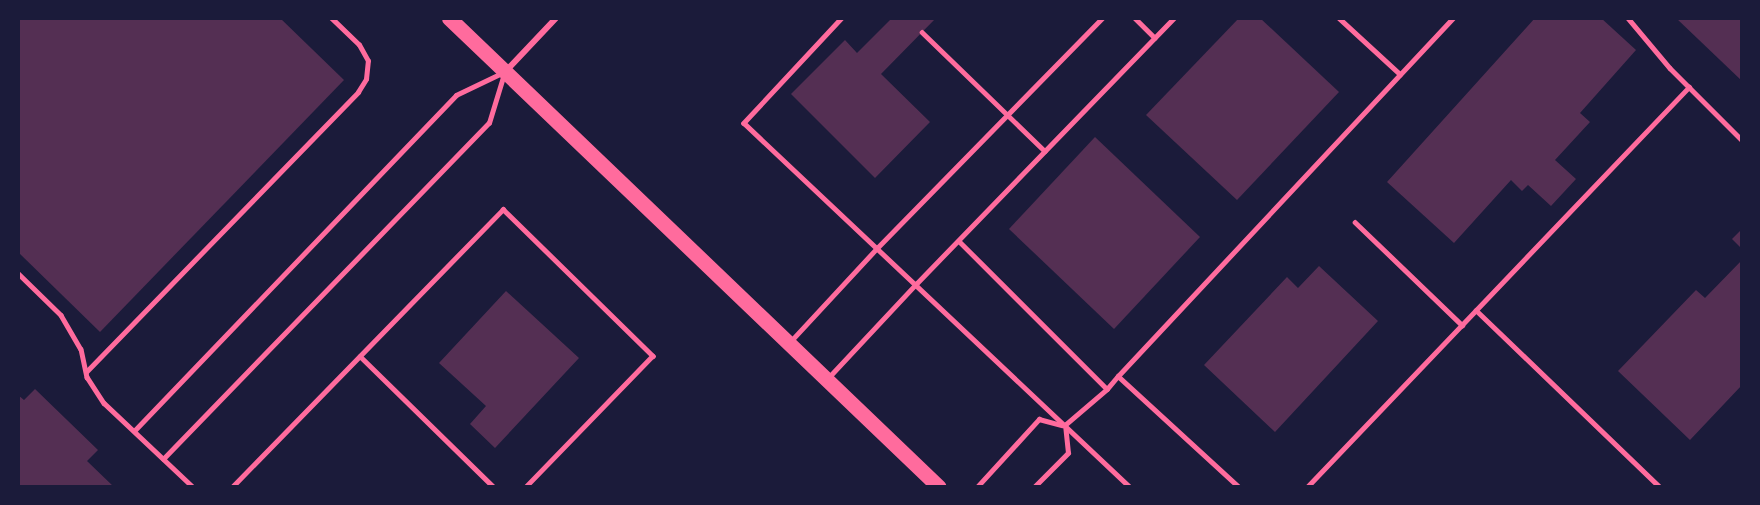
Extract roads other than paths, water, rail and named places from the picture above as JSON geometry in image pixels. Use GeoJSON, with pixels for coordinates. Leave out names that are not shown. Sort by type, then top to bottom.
{"type":"FeatureCollection","features":[{"type":"Feature","properties":{"kind":"main road"},"geometry":{"type":"LineString","coordinates":[[449,18],[939,487]]}},
{"type":"Feature","properties":{"kind":"street"},"geometry":{"type":"LineString","coordinates":[[505,72],[556,18]]}},
{"type":"Feature","properties":{"kind":"lane"},"geometry":{"type":"LineString","coordinates":[[86,372],[358,92],[366,79],[368,61],[359,45],[331,18]]}},
{"type":"Feature","properties":{"kind":"lane"},"geometry":{"type":"LineString","coordinates":[[842,18],[744,123],[1130,487]]}},
{"type":"Feature","properties":{"kind":"lane"},"geometry":{"type":"LineString","coordinates":[[789,344],[877,248],[1102,18]]}},
{"type":"Feature","properties":{"kind":"lane"},"geometry":{"type":"LineString","coordinates":[[1135,18],[1155,38]]}},
{"type":"Feature","properties":{"kind":"lane"},"geometry":{"type":"LineString","coordinates":[[827,380],[916,284],[1174,18]]}},
{"type":"Feature","properties":{"kind":"lane"},"geometry":{"type":"LineString","coordinates":[[1339,18],[1400,75]]}},
{"type":"Feature","properties":{"kind":"lane"},"geometry":{"type":"LineString","coordinates":[[1065,425],[1107,389],[1454,18]]}},
{"type":"Feature","properties":{"kind":"lane"},"geometry":{"type":"LineString","coordinates":[[1628,18],[1689,87],[1742,140]]}},
{"type":"Feature","properties":{"kind":"lane"},"geometry":{"type":"LineString","coordinates":[[922,32],[1045,151]]}},
{"type":"Feature","properties":{"kind":"lane"},"geometry":{"type":"LineString","coordinates":[[134,431],[456,95],[505,72]]}},
{"type":"Feature","properties":{"kind":"lane"},"geometry":{"type":"LineString","coordinates":[[163,459],[489,123],[505,72]]}},
{"type":"Feature","properties":{"kind":"lane"},"geometry":{"type":"LineString","coordinates":[[1307,487],[1689,87]]}},
{"type":"Feature","properties":{"kind":"lane"},"geometry":{"type":"LineString","coordinates":[[232,487],[503,209],[653,357],[526,487]]}},
{"type":"Feature","properties":{"kind":"lane"},"geometry":{"type":"LineString","coordinates":[[1355,222],[1462,325]]}},
{"type":"Feature","properties":{"kind":"lane"},"geometry":{"type":"LineString","coordinates":[[959,241],[1107,389]]}},
{"type":"Feature","properties":{"kind":"lane"},"geometry":{"type":"LineString","coordinates":[[18,273],[60,315],[81,349],[86,372],[104,403],[193,487]]}},
{"type":"Feature","properties":{"kind":"lane"},"geometry":{"type":"LineString","coordinates":[[1476,310],[1660,487]]}},
{"type":"Feature","properties":{"kind":"lane"},"geometry":{"type":"LineString","coordinates":[[360,356],[494,487]]}},
{"type":"Feature","properties":{"kind":"lane"},"geometry":{"type":"LineString","coordinates":[[1118,376],[1239,487]]}},
{"type":"Feature","properties":{"kind":"lane"},"geometry":{"type":"LineString","coordinates":[[977,487],[1039,419],[1065,425]]}},
{"type":"Feature","properties":{"kind":"lane"},"geometry":{"type":"LineString","coordinates":[[1034,487],[1068,453],[1065,425]]}}]}
